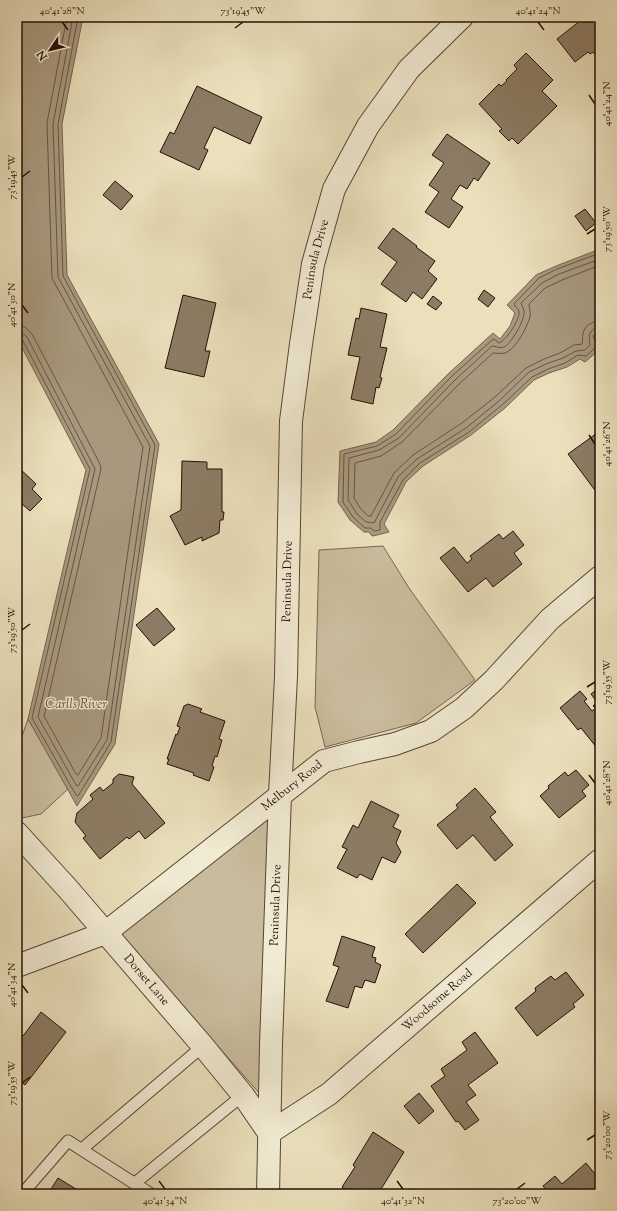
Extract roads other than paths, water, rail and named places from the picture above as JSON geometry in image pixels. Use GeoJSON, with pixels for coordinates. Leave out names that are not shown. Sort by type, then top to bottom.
{"type":"FeatureCollection","features":[{"type":"Feature","properties":{"kind":"street","name":"Peninsula Drive"},"geometry":{"type":"LineString","coordinates":[[268,1194],[271,1046],[286,676],[291,421],[313,264],[334,189],[368,126],[409,69],[462,17]]}},
{"type":"Feature","properties":{"kind":"street","name":"Melbury Road"},"geometry":{"type":"LineString","coordinates":[[17,966],[105,933],[324,761],[395,744],[431,731],[464,708],[494,680],[550,619],[600,577]]}},
{"type":"Feature","properties":{"kind":"street","name":"Dorset Lane"},"geometry":{"type":"LineString","coordinates":[[17,833],[68,889],[203,1046],[243,1095],[269,1133]]}},
{"type":"Feature","properties":{"kind":"street","name":"Woodsome Road"},"geometry":{"type":"LineString","coordinates":[[269,1133],[329,1094],[600,860]]}},
{"type":"Feature","properties":{"kind":"lane"},"geometry":{"type":"LineString","coordinates":[[82,1149],[203,1046]]}},
{"type":"Feature","properties":{"kind":"lane"},"geometry":{"type":"LineString","coordinates":[[136,1183],[243,1095]]}},
{"type":"Feature","properties":{"kind":"lane"},"geometry":{"type":"LineString","coordinates":[[22,1194],[68,1141],[151,1194]]}},
{"type":"Feature","properties":{"kind":"water","name":"Carlls River"},"geometry":{"type":"Polygon","coordinates":[[[17,17],[83,17],[62,124],[67,275],[159,444],[115,744],[77,806],[28,719],[86,470],[17,338],[17,17]]]}},
{"type":"Feature","properties":{"kind":"water"},"geometry":{"type":"Polygon","coordinates":[[[600,249],[600,335],[597,337],[600,349],[585,362],[580,359],[567,367],[534,380],[505,408],[471,435],[423,466],[406,482],[384,524],[389,532],[373,536],[369,532],[364,532],[350,520],[338,502],[340,451],[376,442],[393,430],[448,374],[493,333],[500,339],[510,326],[515,313],[507,305],[536,275],[600,249]]]}}]}
